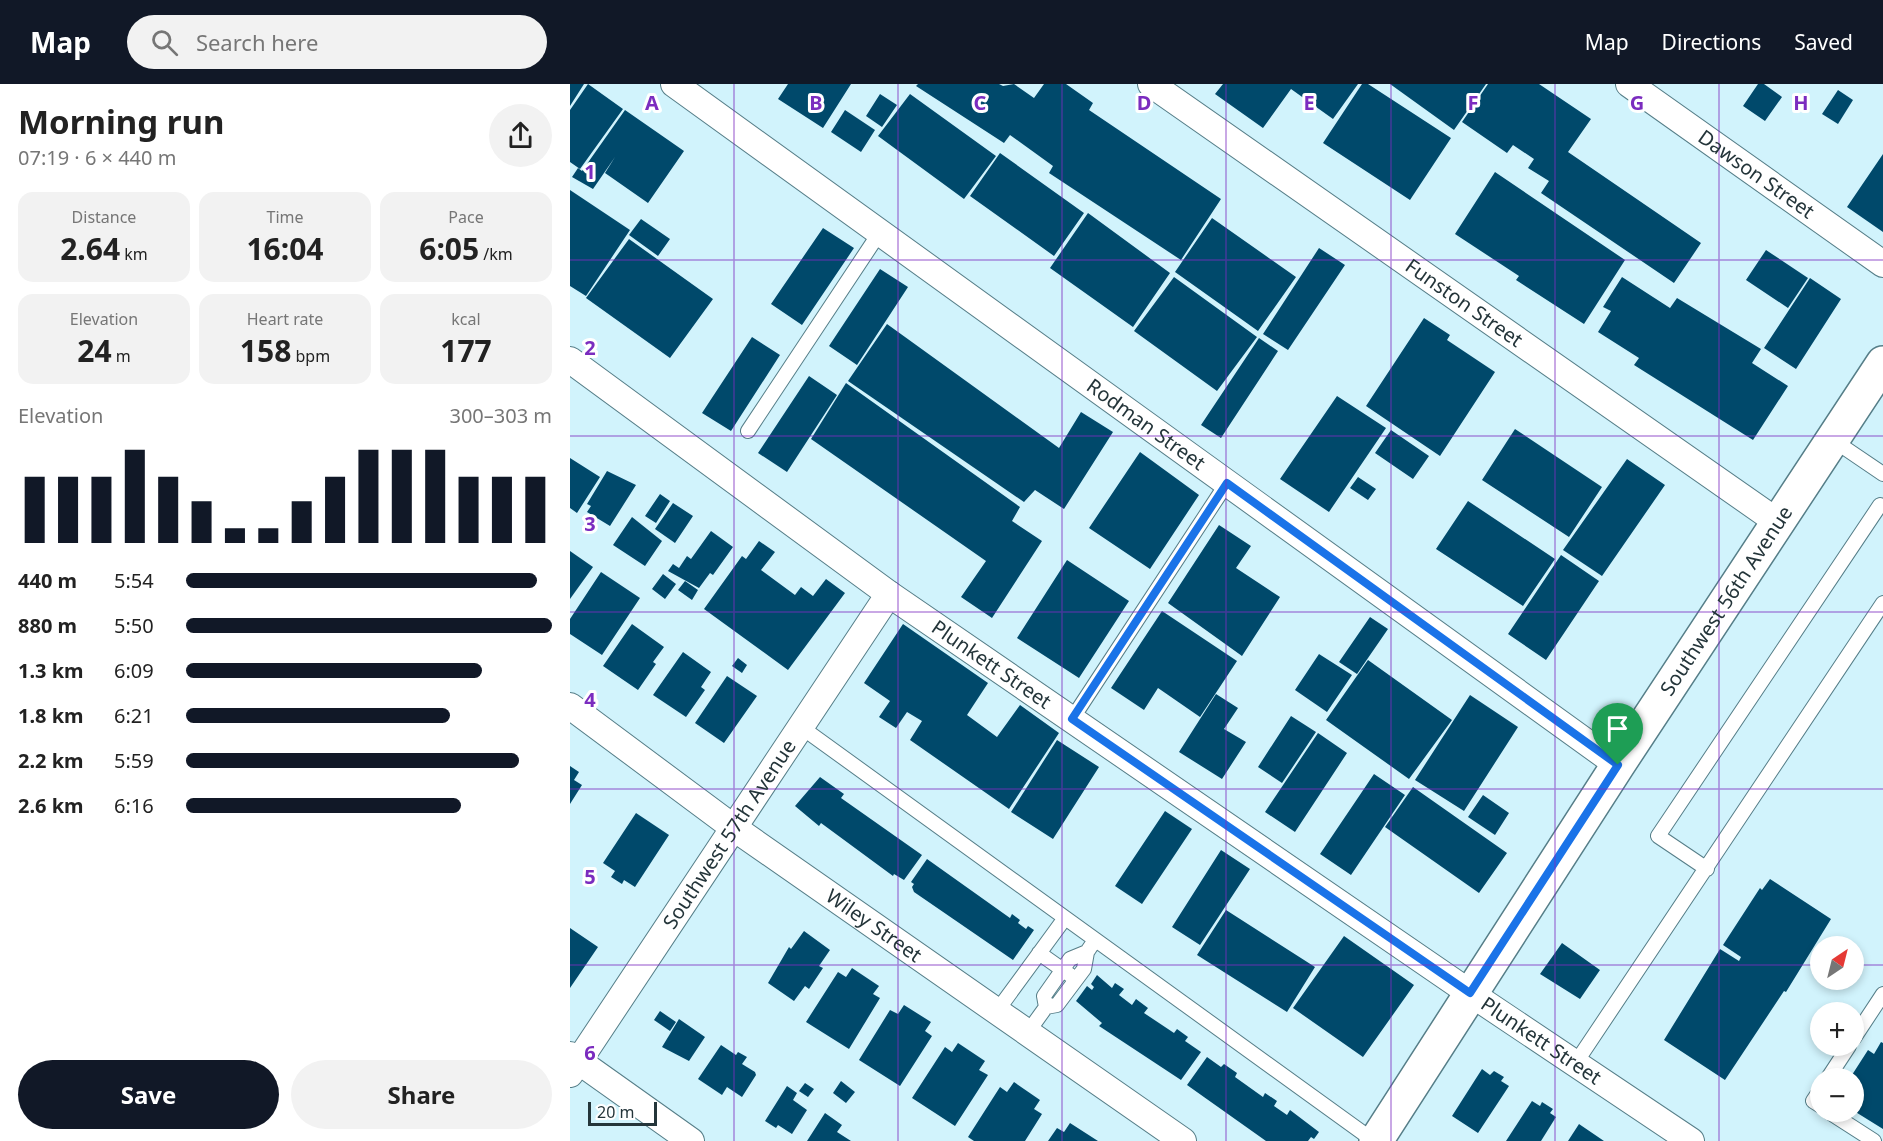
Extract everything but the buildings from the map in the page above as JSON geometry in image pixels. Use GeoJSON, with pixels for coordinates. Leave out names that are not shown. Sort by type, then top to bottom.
{"type":"FeatureCollection","features":[{"type":"Feature","properties":{"kind":"street","name":"Rodman Street"},"geometry":{"type":"LineString","coordinates":[[674,84],[1618,765]]}},
{"type":"Feature","properties":{"kind":"street","name":"Funston Street"},"geometry":{"type":"LineString","coordinates":[[1151,84],[1779,523]]}},
{"type":"Feature","properties":{"kind":"street","name":"Dawson Street"},"geometry":{"type":"LineString","coordinates":[[1629,84],[1883,264]]}},
{"type":"Feature","properties":{"kind":"street","name":"Plunkett Street"},"geometry":{"type":"LineString","coordinates":[[570,360],[889,594],[1470,993],[1691,1141]]}},
{"type":"Feature","properties":{"kind":"street","name":"Southwest 56th Avenue"},"geometry":{"type":"LineString","coordinates":[[1375,1141],[1618,765],[1883,363]]}},
{"type":"Feature","properties":{"kind":"street","name":"Southwest 57th Avenue"},"geometry":{"type":"LineString","coordinates":[[573,1063],[734,828],[889,594]]}},
{"type":"Feature","properties":{"kind":"street","name":"Wiley Street"},"geometry":{"type":"LineString","coordinates":[[570,706],[734,828],[1183,1141]]}},
{"type":"Feature","properties":{"kind":"street"},"geometry":{"type":"LineString","coordinates":[[573,1063],[691,1141]]}},
{"type":"Feature","properties":{"kind":"lane"},"geometry":{"type":"LineString","coordinates":[[748,432],[880,232]]}},
{"type":"Feature","properties":{"kind":"lane"},"geometry":{"type":"LineString","coordinates":[[1833,440],[1883,474]]}},
{"type":"Feature","properties":{"kind":"lane"},"geometry":{"type":"LineString","coordinates":[[1072,719],[1227,483]]}},
{"type":"Feature","properties":{"kind":"lane"},"geometry":{"type":"LineString","coordinates":[[1707,869],[1658,836],[1880,505]]}},
{"type":"Feature","properties":{"kind":"lane"},"geometry":{"type":"LineString","coordinates":[[1575,1064],[1883,603]]}},
{"type":"Feature","properties":{"kind":"lane"},"geometry":{"type":"LineString","coordinates":[[801,727],[1375,1141]]}},
{"type":"Feature","properties":{"kind":"lane"},"geometry":{"type":"LineString","coordinates":[[997,1011],[1065,918]]}},
{"type":"Feature","properties":{"kind":"lane"},"geometry":{"type":"LineString","coordinates":[[1028,1032],[1046,1007],[1057,1005],[1076,980],[1084,969],[1087,952],[1095,940]]}},
{"type":"Feature","properties":{"kind":"lane"},"geometry":{"type":"LineString","coordinates":[[1046,1007],[1044,996],[1070,959],[1087,952]]}},
{"type":"Feature","properties":{"kind":"lane"},"geometry":{"type":"LineString","coordinates":[[1039,953],[1076,980]]}},
{"type":"Feature","properties":{"kind":"lane"},"geometry":{"type":"LineString","coordinates":[[1864,1023],[1883,994]]}},
{"type":"Feature","properties":{"kind":"lane"},"geometry":{"type":"LineString","coordinates":[[1845,1122],[1874,1141]]}},
{"type":"Feature","properties":{"kind":"route"},"geometry":{"type":"LineString","coordinates":[[1227,483],[1618,765],[1470,993],[1072,719],[1227,483]]}}]}
